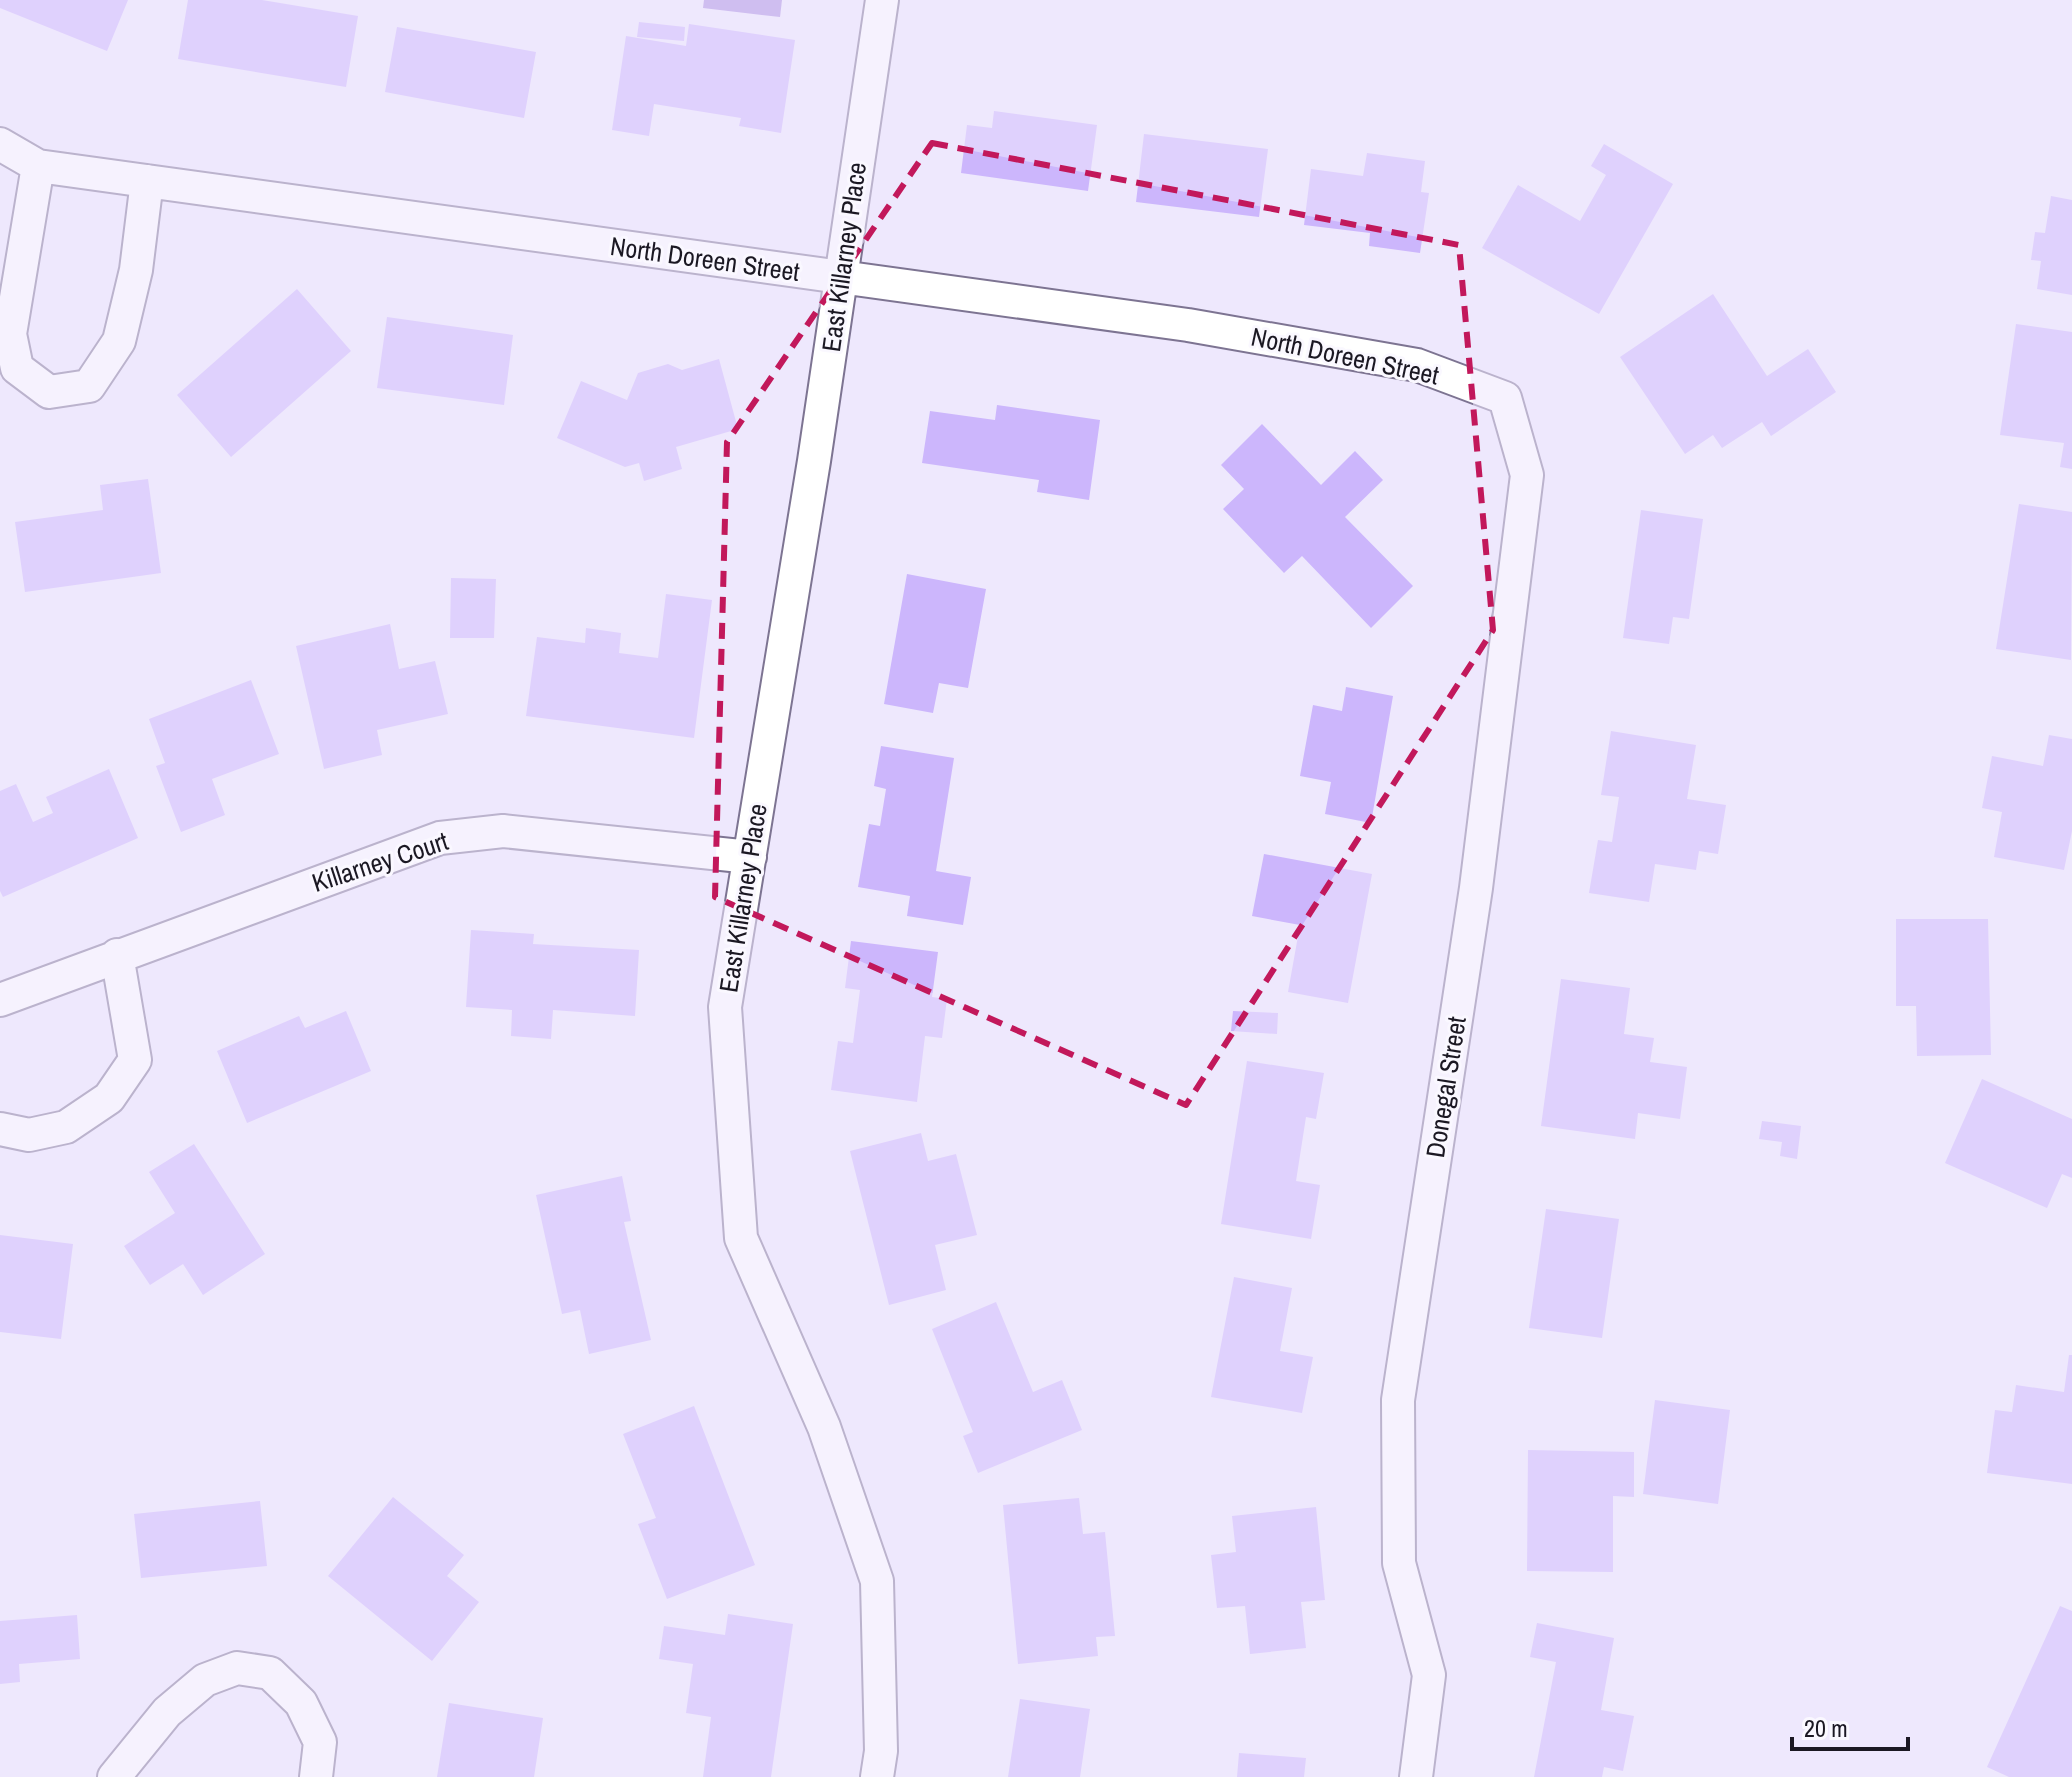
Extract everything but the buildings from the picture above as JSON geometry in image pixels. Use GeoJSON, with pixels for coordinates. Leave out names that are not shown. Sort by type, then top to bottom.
{"type":"FeatureCollection","features":[{"type":"Feature","properties":{"kind":"street","name":"East Killarney Place"},"geometry":{"type":"LineString","coordinates":[[877,1777],[881,1751],[877,1581],[824,1427],[741,1238],[725,1007],[882,0]]}},
{"type":"Feature","properties":{"kind":"street","name":"North Doreen Street"},"geometry":{"type":"LineString","coordinates":[[0,144],[38,166],[1188,325],[1417,365],[1505,398]]}},
{"type":"Feature","properties":{"kind":"street"},"geometry":{"type":"LineString","coordinates":[[38,166],[10,334],[17,368],[49,392],[89,386],[119,341],[136,270],[147,181]]}},
{"type":"Feature","properties":{"kind":"street","name":"Donegal Street"},"geometry":{"type":"LineString","coordinates":[[1416,1777],[1429,1675],[1399,1563],[1398,1400],[1476,888],[1527,475],[1505,398]]}},
{"type":"Feature","properties":{"kind":"street","name":"Killarney Court"},"geometry":{"type":"LineString","coordinates":[[0,1000],[440,838],[503,831],[750,857]]}},
{"type":"Feature","properties":{"kind":"street"},"geometry":{"type":"LineString","coordinates":[[0,1129],[29,1135],[66,1127],[109,1098],[135,1060],[117,955]]}},
{"type":"Feature","properties":{"kind":"street"},"geometry":{"type":"LineString","coordinates":[[114,1777],[167,1712],[205,1680],[237,1668],[270,1673],[301,1703],[320,1742],[316,1777]]}},
{"type":"Feature","properties":{"kind":"highlighted area"},"geometry":{"type":"Polygon","coordinates":[[[932,143],[1459,245],[1493,630],[1186,1105],[715,897],[727,442],[932,143]]]}},
{"type":"Feature","properties":{"kind":"shaded area"},"geometry":{"type":"Polygon","coordinates":[[[704,0],[782,0],[780,17],[703,8],[704,0]]]}}]}
